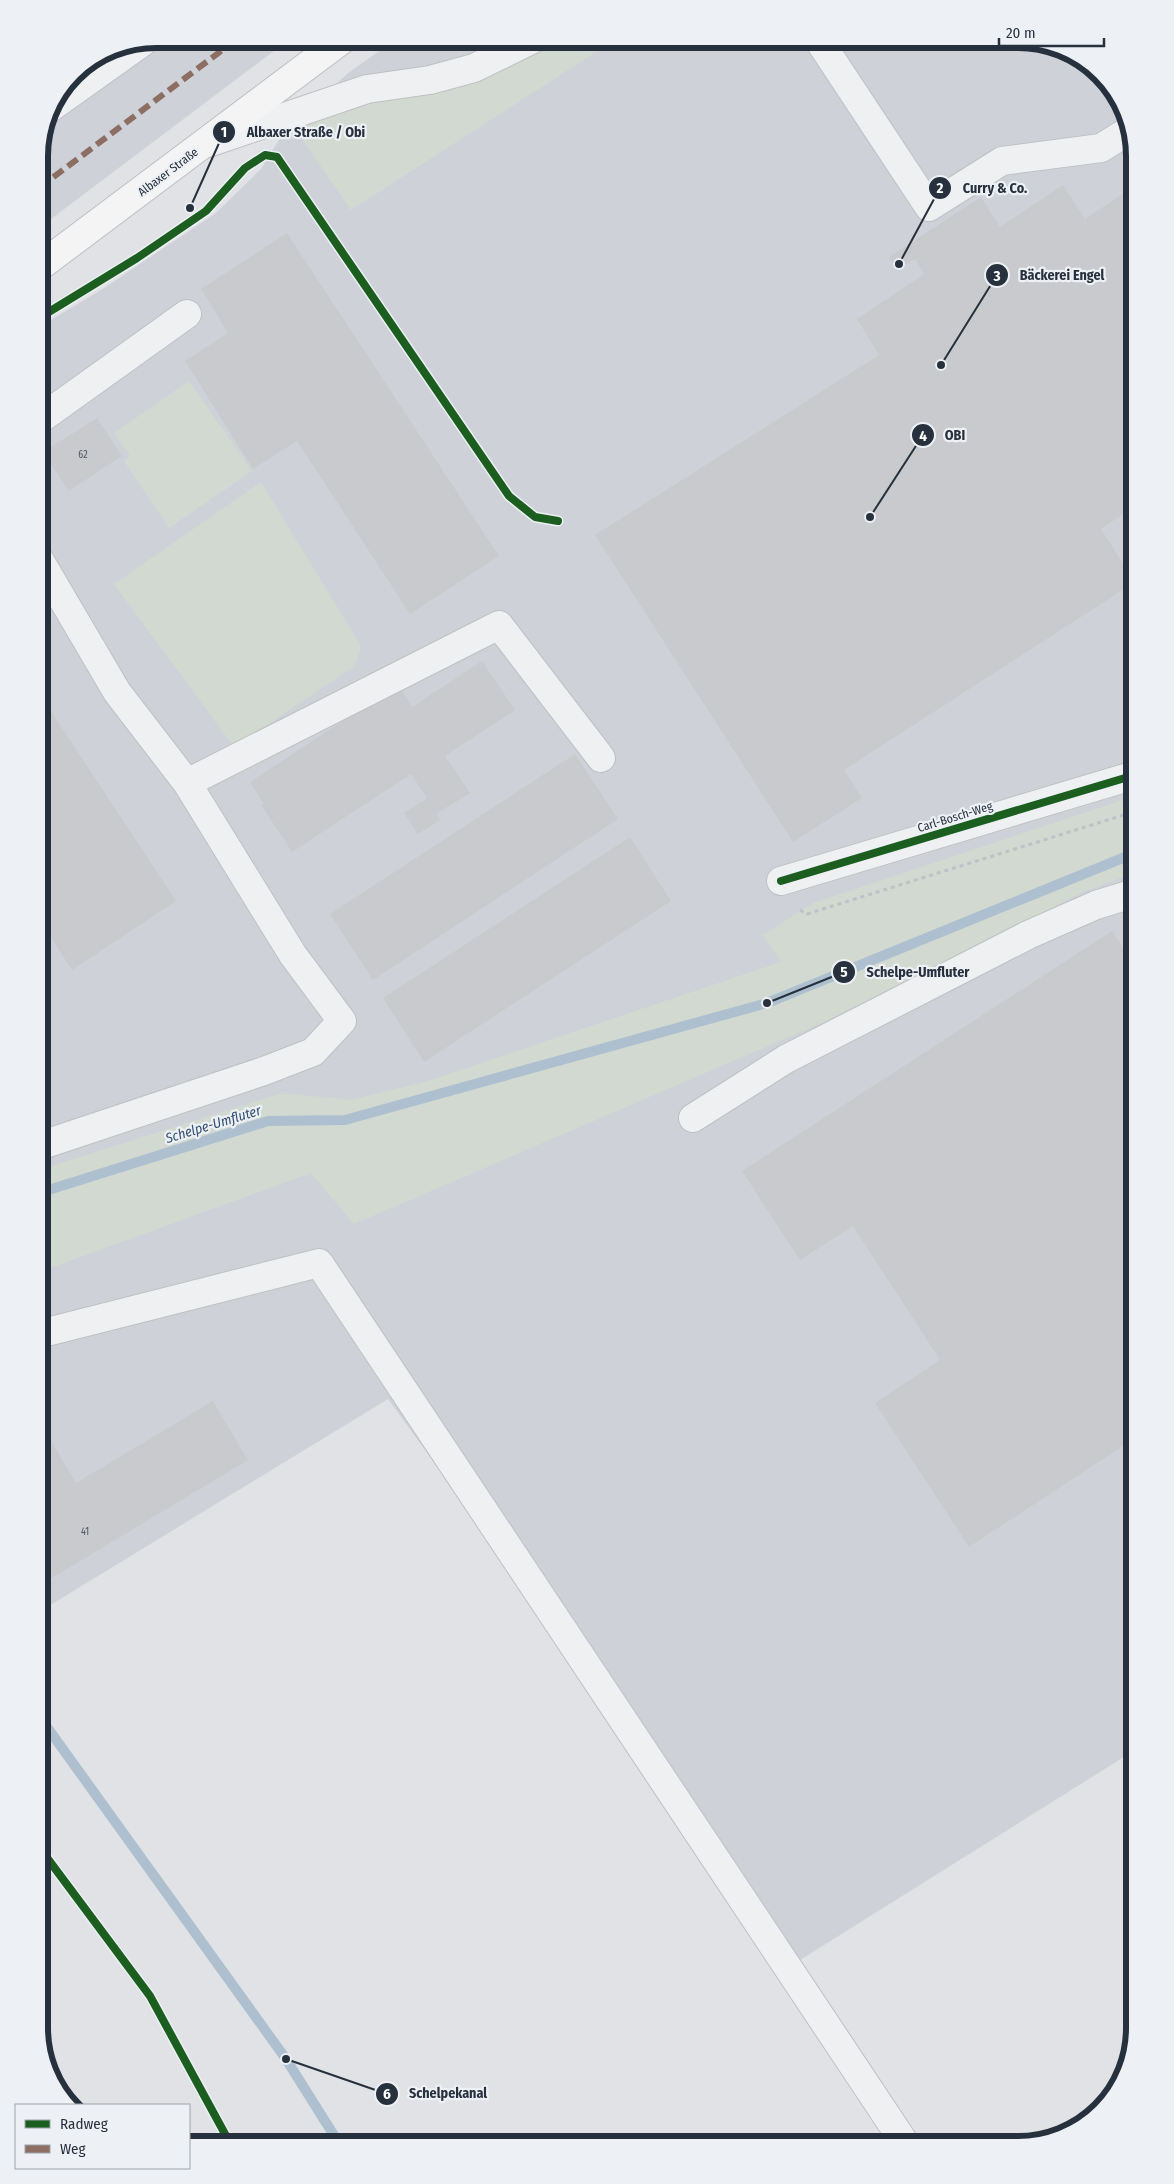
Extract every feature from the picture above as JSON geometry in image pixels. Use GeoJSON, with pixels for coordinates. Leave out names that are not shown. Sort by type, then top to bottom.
{"type":"FeatureCollection","features":[{"type":"Feature","properties":{"kind":"main road","name":"Albaxer Straße"},"geometry":{"type":"LineString","coordinates":[[48,260],[331,48]]}},
{"type":"Feature","properties":{"kind":"street"},"geometry":{"type":"LineString","coordinates":[[205,144],[367,89],[430,80],[474,68],[515,48]]}},
{"type":"Feature","properties":{"kind":"street"},"geometry":{"type":"LineString","coordinates":[[824,48],[929,207],[1002,162],[1101,148],[1124,134]]}},
{"type":"Feature","properties":{"kind":"street"},"geometry":{"type":"LineString","coordinates":[[64,98],[131,50]]}},
{"type":"Feature","properties":{"kind":"street"},"geometry":{"type":"LineString","coordinates":[[48,414],[187,314]]}},
{"type":"Feature","properties":{"kind":"street"},"geometry":{"type":"LineString","coordinates":[[48,574],[117,692],[187,783],[293,955],[342,1021],[313,1052],[264,1071],[48,1143]]}},
{"type":"Feature","properties":{"kind":"street"},"geometry":{"type":"LineString","coordinates":[[187,783],[499,625],[600,758]]}},
{"type":"Feature","properties":{"kind":"street","name":"Carl-Bosch-Weg"},"geometry":{"type":"LineString","coordinates":[[781,881],[1126,778]]}},
{"type":"Feature","properties":{"kind":"street"},"geometry":{"type":"LineString","coordinates":[[693,1118],[786,1058],[1019,939],[1096,905],[1126,896]]}},
{"type":"Feature","properties":{"kind":"street"},"geometry":{"type":"LineString","coordinates":[[48,1332],[319,1263],[900,2136]]}},
{"type":"Feature","properties":{"kind":"path"},"geometry":{"type":"LineString","coordinates":[[265,155],[277,157],[509,496],[535,517],[558,521]]}},
{"type":"Feature","properties":{"kind":"path"},"geometry":{"type":"LineString","coordinates":[[48,312],[137,258],[206,211],[245,168],[258,159]]}},
{"type":"Feature","properties":{"kind":"path"},"geometry":{"type":"LineString","coordinates":[[781,881],[791,906],[807,914],[1126,814]]}},
{"type":"Feature","properties":{"kind":"shaded area"},"geometry":{"type":"Polygon","coordinates":[[[141,48],[278,48],[48,221],[48,141],[51,127],[62,101],[84,74],[101,62],[121,53],[141,48]]]}},
{"type":"Feature","properties":{"kind":"shaded area"},"geometry":{"type":"Polygon","coordinates":[[[383,48],[1033,48],[1047,51],[1073,62],[1095,79],[1112,101],[1121,121],[1126,141],[1126,1756],[797,1962],[388,1399],[48,1607],[48,322],[101,290],[216,213],[261,169],[280,138],[348,73],[383,48]]]}},
{"type":"Feature","properties":{"kind":"shaded area"},"geometry":{"type":"Polygon","coordinates":[[[537,48],[602,48],[351,210],[295,129],[330,111],[373,101],[434,93],[483,79],[537,48]]]}},
{"type":"Feature","properties":{"kind":"shaded area"},"geometry":{"type":"Polygon","coordinates":[[[189,381],[252,471],[169,528],[124,461],[130,456],[114,433],[189,381]]]}},
{"type":"Feature","properties":{"kind":"shaded area"},"geometry":{"type":"Polygon","coordinates":[[[261,482],[361,646],[355,666],[234,747],[114,584],[261,482]]]}},
{"type":"Feature","properties":{"kind":"shaded area"},"geometry":{"type":"Polygon","coordinates":[[[1126,799],[1126,876],[1085,891],[824,1022],[354,1224],[311,1173],[48,1269],[48,1167],[282,1093],[351,1100],[428,1081],[781,962],[763,935],[813,903],[1126,799]]]}},
{"type":"Feature","properties":{"kind":"building"},"geometry":{"type":"Polygon","coordinates":[[[1063,185],[1085,219],[1126,192],[1126,512],[1101,529],[1126,568],[1126,588],[844,770],[862,798],[793,842],[595,535],[879,355],[857,319],[924,274],[915,259],[897,269],[889,257],[981,197],[1000,227],[1063,185]]]}},
{"type":"Feature","properties":{"kind":"building"},"geometry":{"type":"Polygon","coordinates":[[[287,233],[499,556],[410,614],[297,441],[253,469],[185,361],[228,333],[201,289],[287,233]]]}},
{"type":"Feature","properties":{"kind":"building"},"geometry":{"type":"Polygon","coordinates":[[[97,418],[122,456],[69,491],[48,460],[48,449],[97,418]]]}},
{"type":"Feature","properties":{"kind":"building"},"geometry":{"type":"Polygon","coordinates":[[[482,661],[515,710],[445,756],[470,793],[436,814],[440,820],[418,834],[404,813],[427,798],[411,774],[292,852],[261,805],[264,804],[250,782],[393,688],[400,688],[412,707],[482,661]]]}},
{"type":"Feature","properties":{"kind":"building"},"geometry":{"type":"Polygon","coordinates":[[[48,707],[176,901],[72,970],[48,933],[48,707]]]}},
{"type":"Feature","properties":{"kind":"building"},"geometry":{"type":"Polygon","coordinates":[[[575,754],[618,819],[373,980],[330,914],[575,754]]]}},
{"type":"Feature","properties":{"kind":"building"},"geometry":{"type":"Polygon","coordinates":[[[630,837],[671,901],[424,1062],[383,998],[630,837]]]}},
{"type":"Feature","properties":{"kind":"building"},"geometry":{"type":"Polygon","coordinates":[[[1112,931],[1126,952],[1126,1444],[969,1547],[875,1403],[940,1360],[853,1226],[800,1260],[742,1171],[1112,931]]]}},
{"type":"Feature","properties":{"kind":"building"},"geometry":{"type":"Polygon","coordinates":[[[213,1401],[248,1460],[48,1580],[48,1436],[76,1483],[213,1401]]]}},
{"type":"Feature","properties":{"kind":"waterway","name":"Schelpe-Umfluter"},"geometry":{"type":"LineString","coordinates":[[48,1190],[268,1121],[345,1120],[767,1003],[1126,857]]}},
{"type":"Feature","properties":{"kind":"waterway"},"geometry":{"type":"LineString","coordinates":[[48,1728],[286,2059],[334,2136]]}},
{"type":"Feature","properties":{"kind":"marked path"},"geometry":{"type":"LineString","coordinates":[[48,181],[225,48]]}},
{"type":"Feature","properties":{"kind":"cycle path"},"geometry":{"type":"LineString","coordinates":[[48,312],[137,258],[206,211],[245,168],[265,155],[277,157],[509,496],[535,517],[558,521]]}},
{"type":"Feature","properties":{"kind":"cycle path"},"geometry":{"type":"LineString","coordinates":[[781,881],[1126,778]]}},
{"type":"Feature","properties":{"kind":"cycle path"},"geometry":{"type":"LineString","coordinates":[[48,1859],[150,1996],[226,2136]]}},
{"type":"Feature","properties":{"kind":"place","name":"Albaxer Straße / Obi"},"geometry":{"type":"Point","coordinates":[190,208]}},
{"type":"Feature","properties":{"kind":"place","name":"Curry & Co."},"geometry":{"type":"Point","coordinates":[899,264]}},
{"type":"Feature","properties":{"kind":"place","name":"Bäckerei Engel"},"geometry":{"type":"Point","coordinates":[941,365]}},
{"type":"Feature","properties":{"kind":"place","name":"OBI"},"geometry":{"type":"Point","coordinates":[870,517]}},
{"type":"Feature","properties":{"kind":"place","name":"Schelpe-Umfluter"},"geometry":{"type":"Point","coordinates":[767,1003]}},
{"type":"Feature","properties":{"kind":"place","name":"Schelpekanal"},"geometry":{"type":"Point","coordinates":[286,2059]}}]}
